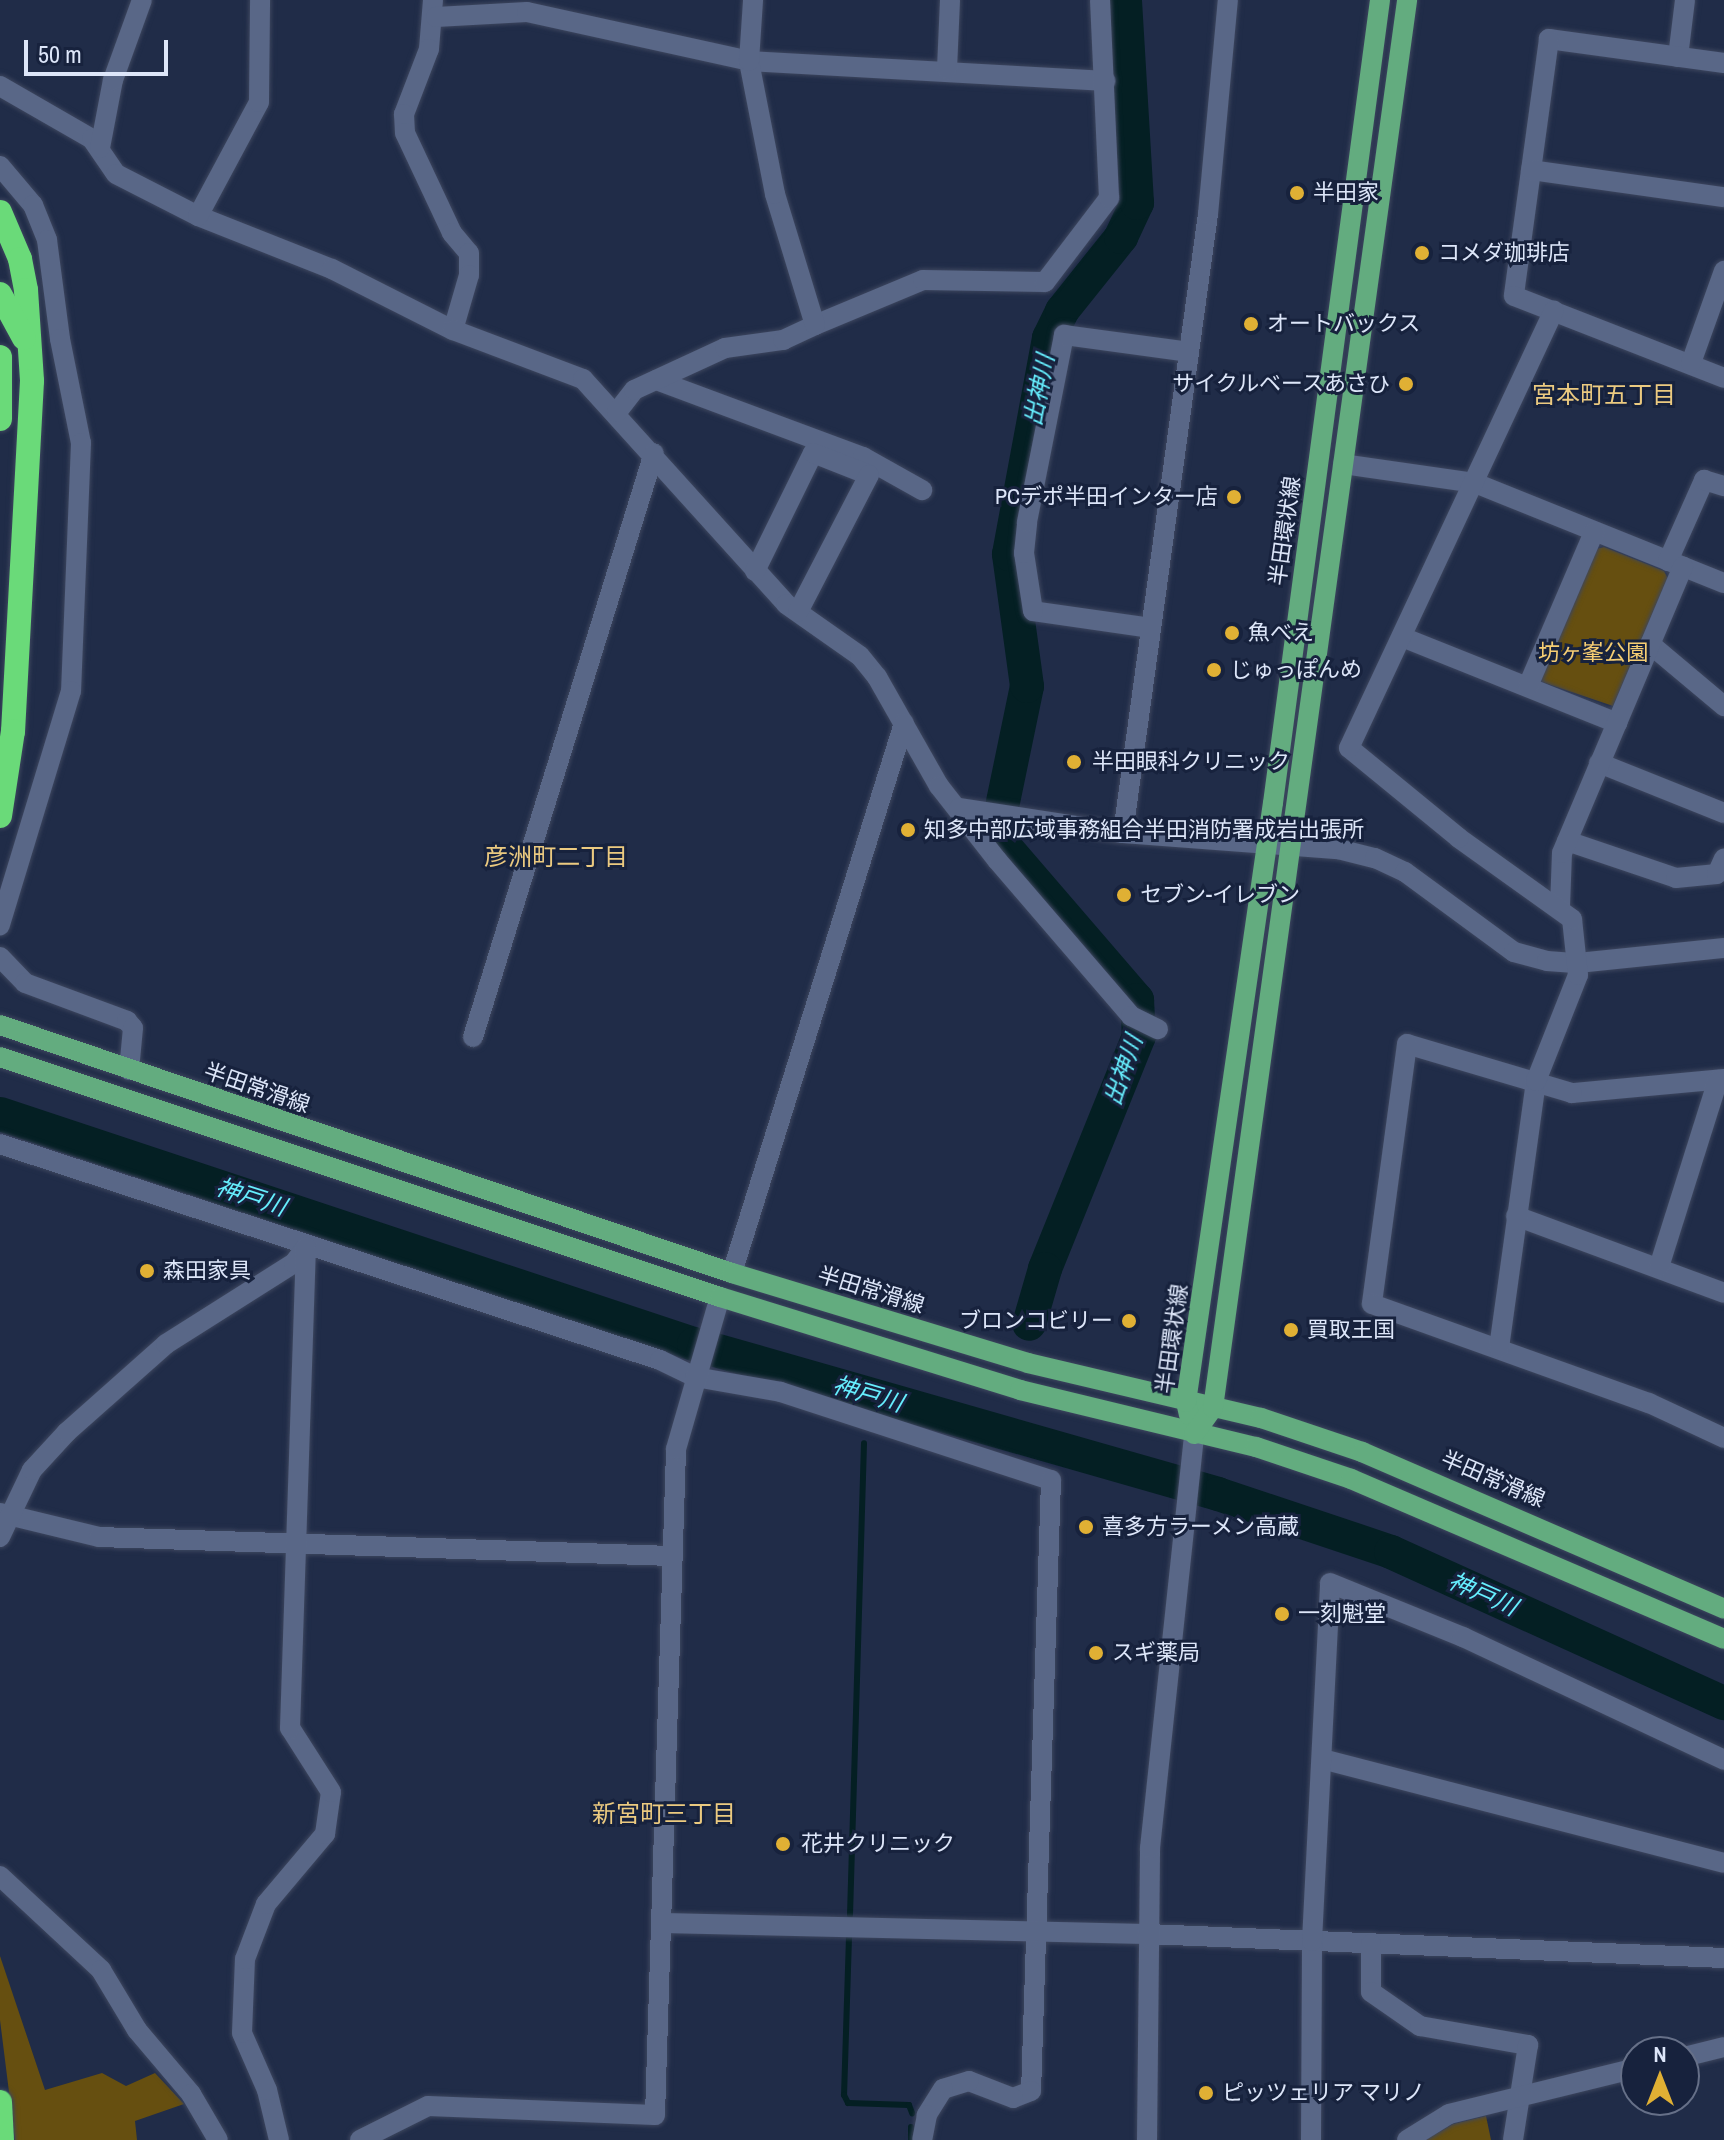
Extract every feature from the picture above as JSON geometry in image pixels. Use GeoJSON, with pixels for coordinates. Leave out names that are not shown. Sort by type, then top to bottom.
{"type":"FeatureCollection","features":[{"type":"Feature","properties":{"kind":"highway"},"geometry":{"type":"LineString","coordinates":[[0,212],[20,259],[32,381],[13,731],[0,816]]}},
{"type":"Feature","properties":{"kind":"highway"},"geometry":{"type":"LineString","coordinates":[[0,294],[29,348]]}},
{"type":"Feature","properties":{"kind":"highway"},"geometry":{"type":"LineString","coordinates":[[0,357],[0,419]]}},
{"type":"Feature","properties":{"kind":"highway"},"geometry":{"type":"LineString","coordinates":[[0,2102],[2,2140]]}},
{"type":"Feature","properties":{"kind":"main road","name":"半田環状線"},"geometry":{"type":"LineString","coordinates":[[1194,1434],[1186,1402],[1266,845],[1380,0]]}},
{"type":"Feature","properties":{"kind":"main road"},"geometry":{"type":"LineString","coordinates":[[1194,1434],[1213,1408],[1407,0]]}},
{"type":"Feature","properties":{"kind":"main road","name":"半田常滑線"},"geometry":{"type":"LineString","coordinates":[[0,1025],[732,1273],[1028,1363],[1261,1418],[1433,1479],[1724,1609]]}},
{"type":"Feature","properties":{"kind":"main road"},"geometry":{"type":"LineString","coordinates":[[0,1057],[720,1297],[1020,1390],[1256,1447],[1366,1485],[1724,1639]]}},
{"type":"Feature","properties":{"kind":"street"},"geometry":{"type":"LineString","coordinates":[[100,148],[113,80],[142,0]]}},
{"type":"Feature","properties":{"kind":"street"},"geometry":{"type":"LineString","coordinates":[[198,216],[259,102],[260,0]]}},
{"type":"Feature","properties":{"kind":"street"},"geometry":{"type":"LineString","coordinates":[[753,0],[749,61],[775,194],[815,325]]}},
{"type":"Feature","properties":{"kind":"street"},"geometry":{"type":"LineString","coordinates":[[947,69],[950,0]]}},
{"type":"Feature","properties":{"kind":"street"},"geometry":{"type":"LineString","coordinates":[[617,412],[634,390],[725,348],[783,340],[923,280],[1045,282],[1109,198],[1100,0]]}},
{"type":"Feature","properties":{"kind":"street"},"geometry":{"type":"LineString","coordinates":[[1123,833],[1189,352],[1228,0]]}},
{"type":"Feature","properties":{"kind":"street"},"geometry":{"type":"LineString","coordinates":[[1678,57],[1685,0]]}},
{"type":"Feature","properties":{"kind":"street"},"geometry":{"type":"LineString","coordinates":[[453,330],[469,275],[469,253],[452,233],[405,133],[404,114],[434,9],[527,12],[749,61],[947,69],[1105,81]]}},
{"type":"Feature","properties":{"kind":"street"},"geometry":{"type":"LineString","coordinates":[[1724,63],[1549,39],[1514,296],[1724,378]]}},
{"type":"Feature","properties":{"kind":"street"},"geometry":{"type":"LineString","coordinates":[[0,86],[100,148],[116,174],[198,216],[332,269],[453,330],[583,379],[654,453],[755,571],[798,612],[860,656],[904,723],[939,786],[997,860],[1131,1016],[1158,1029]]}},
{"type":"Feature","properties":{"kind":"street"},"geometry":{"type":"LineString","coordinates":[[0,166],[33,205],[47,240],[81,443],[71,691],[0,925]]}},
{"type":"Feature","properties":{"kind":"street"},"geometry":{"type":"LineString","coordinates":[[1531,170],[1724,197]]}},
{"type":"Feature","properties":{"kind":"street"},"geometry":{"type":"LineString","coordinates":[[1691,363],[1718,309],[1724,271]]}},
{"type":"Feature","properties":{"kind":"street"},"geometry":{"type":"LineString","coordinates":[[1499,1348],[1536,1081],[1578,975],[1572,919],[1560,907],[1459,838],[1349,748],[1554,311]]}},
{"type":"Feature","properties":{"kind":"street"},"geometry":{"type":"LineString","coordinates":[[1151,628],[1033,611],[1024,553],[1027,522],[1064,335],[1189,352]]}},
{"type":"Feature","properties":{"kind":"street"},"geometry":{"type":"LineString","coordinates":[[656,380],[863,457],[922,490]]}},
{"type":"Feature","properties":{"kind":"street"},"geometry":{"type":"LineString","coordinates":[[473,1037],[654,453]]}},
{"type":"Feature","properties":{"kind":"street"},"geometry":{"type":"LineString","coordinates":[[755,571],[813,453],[869,475],[798,612]]}},
{"type":"Feature","properties":{"kind":"street"},"geometry":{"type":"LineString","coordinates":[[1343,464],[1475,483],[1724,583]]}},
{"type":"Feature","properties":{"kind":"street"},"geometry":{"type":"LineString","coordinates":[[1560,907],[1567,841],[1650,644],[1704,480],[1724,486]]}},
{"type":"Feature","properties":{"kind":"street"},"geometry":{"type":"LineString","coordinates":[[1528,686],[1594,532]]}},
{"type":"Feature","properties":{"kind":"street"},"geometry":{"type":"LineString","coordinates":[[1402,637],[1617,723]]}},
{"type":"Feature","properties":{"kind":"street"},"geometry":{"type":"LineString","coordinates":[[1650,644],[1724,706]]}},
{"type":"Feature","properties":{"kind":"street"},"geometry":{"type":"LineString","coordinates":[[732,1273],[904,723]]}},
{"type":"Feature","properties":{"kind":"street"},"geometry":{"type":"LineString","coordinates":[[1599,763],[1724,813]]}},
{"type":"Feature","properties":{"kind":"street"},"geometry":{"type":"LineString","coordinates":[[959,808],[1123,833],[1290,846],[1375,858],[1405,872],[1514,952],[1578,963],[1724,948]]}},
{"type":"Feature","properties":{"kind":"street"},"geometry":{"type":"LineString","coordinates":[[1567,841],[1676,878],[1717,874],[1724,858]]}},
{"type":"Feature","properties":{"kind":"street"},"geometry":{"type":"LineString","coordinates":[[0,957],[25,983],[127,1021],[133,1028],[129,1070]]}},
{"type":"Feature","properties":{"kind":"street"},"geometry":{"type":"LineString","coordinates":[[1659,1267],[1721,1079],[1572,1093],[1407,1044],[1372,1304],[1499,1348],[1724,1438]]}},
{"type":"Feature","properties":{"kind":"street"},"geometry":{"type":"LineString","coordinates":[[0,1144],[306,1247],[697,1372],[781,1392],[1051,1480],[1031,2091],[1013,2098],[969,2081],[943,2089],[927,2115],[922,2140]]}},
{"type":"Feature","properties":{"kind":"street"},"geometry":{"type":"LineString","coordinates":[[1516,1216],[1724,1293]]}},
{"type":"Feature","properties":{"kind":"street"},"geometry":{"type":"LineString","coordinates":[[0,1537],[4,1514],[32,1470],[67,1432],[166,1344],[294,1263],[306,1247]]}},
{"type":"Feature","properties":{"kind":"street"},"geometry":{"type":"LineString","coordinates":[[279,2140],[267,2090],[242,2033],[245,1959],[266,1904],[325,1834],[331,1792],[290,1728],[306,1247]]}},
{"type":"Feature","properties":{"kind":"street"},"geometry":{"type":"LineString","coordinates":[[360,2140],[428,2106],[655,2115],[676,1449],[720,1297]]}},
{"type":"Feature","properties":{"kind":"street"},"geometry":{"type":"LineString","coordinates":[[1147,2140],[1150,1848],[1194,1434]]}},
{"type":"Feature","properties":{"kind":"street"},"geometry":{"type":"LineString","coordinates":[[4,1514],[99,1537],[672,1556]]}},
{"type":"Feature","properties":{"kind":"street"},"geometry":{"type":"LineString","coordinates":[[1311,2140],[1312,1941],[1330,1583],[1463,1637],[1724,1760]]}},
{"type":"Feature","properties":{"kind":"street"},"geometry":{"type":"LineString","coordinates":[[1322,1759],[1724,1863]]}},
{"type":"Feature","properties":{"kind":"street"},"geometry":{"type":"LineString","coordinates":[[0,1876],[101,1970],[137,2030],[191,2094],[218,2140]]}},
{"type":"Feature","properties":{"kind":"street"},"geometry":{"type":"LineString","coordinates":[[662,1923],[1147,1934],[1724,1958]]}},
{"type":"Feature","properties":{"kind":"street"},"geometry":{"type":"LineString","coordinates":[[1371,1944],[1371,1992],[1420,2026],[1528,2045],[1524,2095],[1513,2140]]}},
{"type":"Feature","properties":{"kind":"street"},"geometry":{"type":"LineString","coordinates":[[1700,2053],[1724,2047]]}},
{"type":"Feature","properties":{"kind":"street"},"geometry":{"type":"LineString","coordinates":[[1407,2140],[1449,2114],[1620,2072]]}},
{"type":"Feature","properties":{"kind":"green space","name":"坊ヶ峯公園"},"geometry":{"type":"Polygon","coordinates":[[[1604,547],[1664,571],[1668,579],[1613,706],[1542,682],[1541,674],[1596,549],[1604,547]]]}},
{"type":"Feature","properties":{"kind":"green space"},"geometry":{"type":"Polygon","coordinates":[[[0,1956],[45,2090],[102,2073],[126,2086],[155,2073],[184,2104],[135,2121],[137,2140],[15,2140],[0,2020],[0,1956]]]}},
{"type":"Feature","properties":{"kind":"green space"},"geometry":{"type":"Polygon","coordinates":[[[1486,2116],[1491,2140],[1425,2140],[1453,2124],[1486,2116]]]}},
{"type":"Feature","properties":{"kind":"waterway","name":"出神川"},"geometry":{"type":"LineString","coordinates":[[1003,802],[1027,686],[1009,554],[1049,338],[1062,311],[1121,237],[1137,203],[1125,0]]}},
{"type":"Feature","properties":{"kind":"waterway","name":"出神川"},"geometry":{"type":"LineString","coordinates":[[1008,850],[1137,1000],[1139,1036],[1045,1269],[1029,1324]]}},
{"type":"Feature","properties":{"kind":"waterway","name":"神戸川"},"geometry":{"type":"LineString","coordinates":[[0,1114],[694,1344],[1218,1494],[1391,1552],[1724,1703]]}},
{"type":"Feature","properties":{"kind":"waterway"},"geometry":{"type":"LineString","coordinates":[[850,1915],[864,1443]]}},
{"type":"Feature","properties":{"kind":"waterway"},"geometry":{"type":"LineString","coordinates":[[849,1937],[844,2095],[848,2103],[909,2105],[912,2113]]}},
{"type":"Feature","properties":{"kind":"waterway"},"geometry":{"type":"LineString","coordinates":[[911,2127],[911,2140]]}},
{"type":"Feature","properties":{"kind":"place","name":"半田家"},"geometry":{"type":"Point","coordinates":[1297,193]}},
{"type":"Feature","properties":{"kind":"place","name":"コメダ珈琲店"},"geometry":{"type":"Point","coordinates":[1422,253]}},
{"type":"Feature","properties":{"kind":"place","name":"オートバックス"},"geometry":{"type":"Point","coordinates":[1251,324]}},
{"type":"Feature","properties":{"kind":"place","name":"サイクルベースあさひ"},"geometry":{"type":"Point","coordinates":[1406,384]}},
{"type":"Feature","properties":{"kind":"place","name":"PCデポ半田インター店"},"geometry":{"type":"Point","coordinates":[1234,497]}},
{"type":"Feature","properties":{"kind":"place","name":"魚べえ"},"geometry":{"type":"Point","coordinates":[1232,633]}},
{"type":"Feature","properties":{"kind":"place","name":"じゅっぽんめ"},"geometry":{"type":"Point","coordinates":[1214,670]}},
{"type":"Feature","properties":{"kind":"place","name":"半田眼科クリニック"},"geometry":{"type":"Point","coordinates":[1074,762]}},
{"type":"Feature","properties":{"kind":"place","name":"知多中部広域事務組合半田消防署成岩出張所"},"geometry":{"type":"Point","coordinates":[908,830]}},
{"type":"Feature","properties":{"kind":"place","name":"セブン-イレブン"},"geometry":{"type":"Point","coordinates":[1124,895]}},
{"type":"Feature","properties":{"kind":"place","name":"森田家具"},"geometry":{"type":"Point","coordinates":[147,1271]}},
{"type":"Feature","properties":{"kind":"place","name":"ブロンコビリー"},"geometry":{"type":"Point","coordinates":[1129,1321]}},
{"type":"Feature","properties":{"kind":"place","name":"買取王国"},"geometry":{"type":"Point","coordinates":[1291,1330]}},
{"type":"Feature","properties":{"kind":"place","name":"喜多方ラーメン高蔵"},"geometry":{"type":"Point","coordinates":[1086,1527]}},
{"type":"Feature","properties":{"kind":"place","name":"一刻魁堂"},"geometry":{"type":"Point","coordinates":[1282,1614]}},
{"type":"Feature","properties":{"kind":"place","name":"スギ薬局"},"geometry":{"type":"Point","coordinates":[1096,1653]}},
{"type":"Feature","properties":{"kind":"place","name":"花井クリニック"},"geometry":{"type":"Point","coordinates":[783,1844]}},
{"type":"Feature","properties":{"kind":"place","name":"ピッツェリア マリノ"},"geometry":{"type":"Point","coordinates":[1206,2093]}},
{"type":"Feature","properties":{"kind":"district","name":"宮本町五丁目"},"geometry":{"type":"Point","coordinates":[1604,395]}},
{"type":"Feature","properties":{"kind":"district","name":"彦洲町二丁目"},"geometry":{"type":"Point","coordinates":[556,857]}},
{"type":"Feature","properties":{"kind":"district","name":"新宮町三丁目"},"geometry":{"type":"Point","coordinates":[664,1814]}}]}
